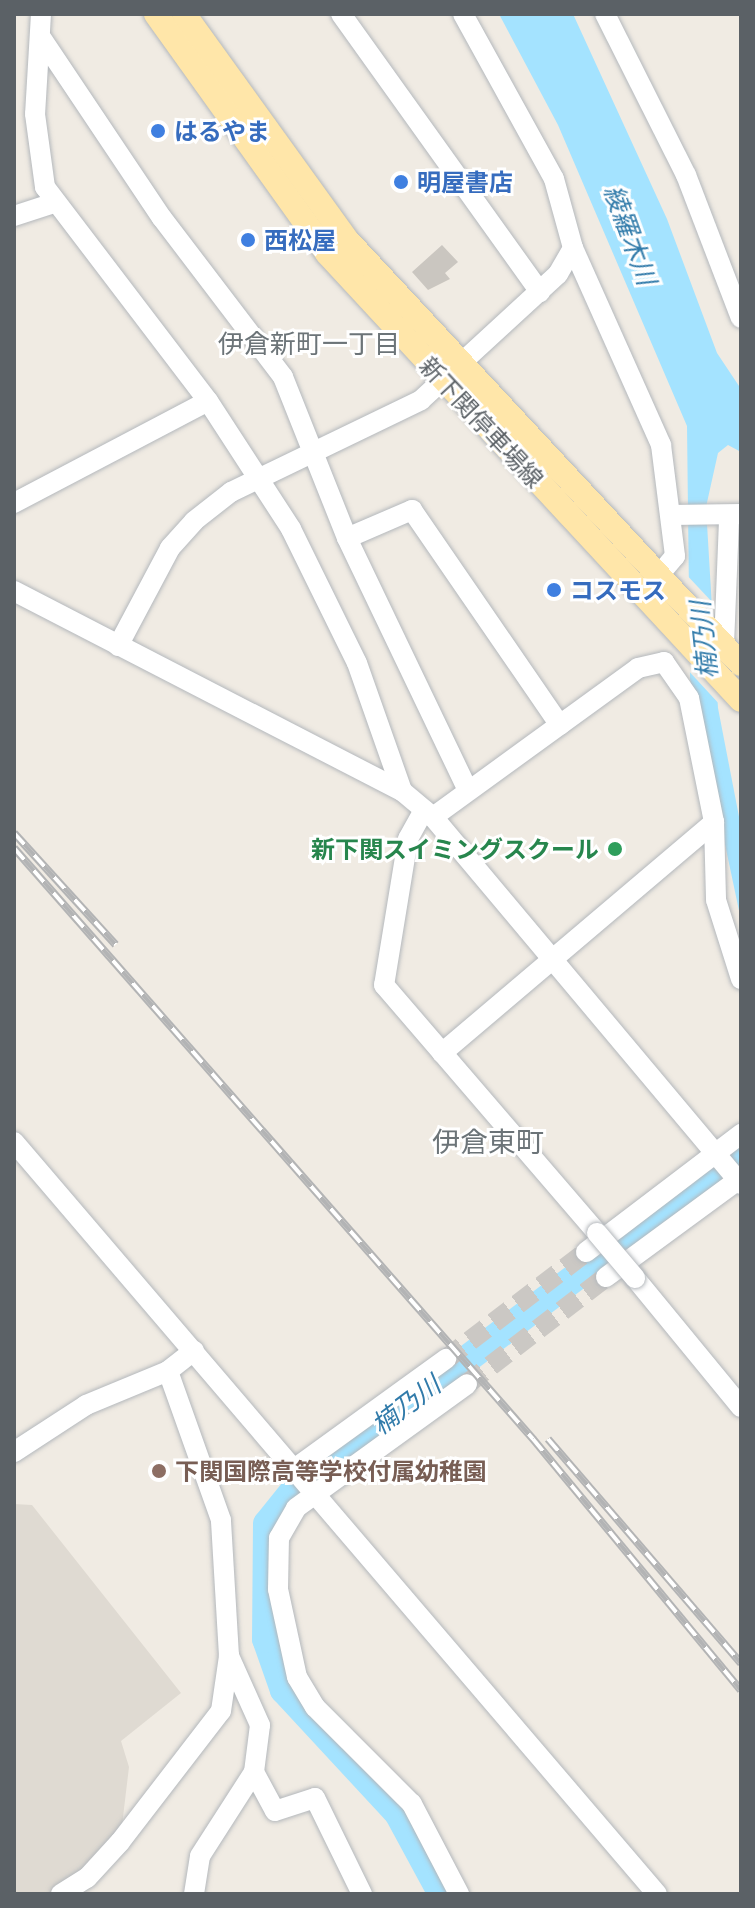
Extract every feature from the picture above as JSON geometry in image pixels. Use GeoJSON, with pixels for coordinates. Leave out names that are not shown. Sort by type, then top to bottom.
{"type":"FeatureCollection","features":[{"type":"Feature","properties":{"kind":"main road","name":"新下関停車場線"},"geometry":{"type":"LineString","coordinates":[[156,14],[327,253],[659,575],[741,664]]}},
{"type":"Feature","properties":{"kind":"main road","name":"新下関停車場線"},"geometry":{"type":"LineString","coordinates":[[184,14],[313,198],[451,372],[737,696]]}},
{"type":"Feature","properties":{"kind":"street"},"geometry":{"type":"LineString","coordinates":[[41,14],[35,114],[54,203],[208,401],[259,477],[357,663],[402,791]]}},
{"type":"Feature","properties":{"kind":"street"},"geometry":{"type":"LineString","coordinates":[[341,14],[540,292]]}},
{"type":"Feature","properties":{"kind":"street"},"geometry":{"type":"LineString","coordinates":[[463,14],[549,166],[573,248],[661,445],[674,515],[675,556],[659,575]]}},
{"type":"Feature","properties":{"kind":"street"},"geometry":{"type":"LineString","coordinates":[[605,14],[686,175],[741,317]]}},
{"type":"Feature","properties":{"kind":"street"},"geometry":{"type":"LineString","coordinates":[[40,36],[162,218],[262,343],[316,454],[347,538],[468,791]]}},
{"type":"Feature","properties":{"kind":"street"},"geometry":{"type":"LineString","coordinates":[[14,216],[54,203]]}},
{"type":"Feature","properties":{"kind":"street"},"geometry":{"type":"LineString","coordinates":[[118,646],[170,548],[194,521],[259,477],[388,420],[451,372],[540,292],[573,248]]}},
{"type":"Feature","properties":{"kind":"street"},"geometry":{"type":"LineString","coordinates":[[14,503],[208,401]]}},
{"type":"Feature","properties":{"kind":"street"},"geometry":{"type":"LineString","coordinates":[[347,538],[412,510],[560,725]]}},
{"type":"Feature","properties":{"kind":"street"},"geometry":{"type":"LineString","coordinates":[[674,515],[730,516],[723,644]]}},
{"type":"Feature","properties":{"kind":"street"},"geometry":{"type":"LineString","coordinates":[[14,591],[402,791],[428,814],[553,957],[732,1171]]}},
{"type":"Feature","properties":{"kind":"street"},"geometry":{"type":"LineString","coordinates":[[673,624],[664,662],[689,698],[714,822],[716,900],[741,979]]}},
{"type":"Feature","properties":{"kind":"street"},"geometry":{"type":"LineString","coordinates":[[664,662],[638,668],[468,791],[428,814],[408,839],[384,985],[597,1233],[741,1407]]}},
{"type":"Feature","properties":{"kind":"street"},"geometry":{"type":"LineString","coordinates":[[442,1053],[714,822]]}},
{"type":"Feature","properties":{"kind":"street"},"geometry":{"type":"LineString","coordinates":[[606,1277],[732,1171],[741,1134]]}},
{"type":"Feature","properties":{"kind":"street"},"geometry":{"type":"LineString","coordinates":[[14,1142],[657,1894]]}},
{"type":"Feature","properties":{"kind":"street"},"geometry":{"type":"LineString","coordinates":[[586,1252],[732,1171]]}},
{"type":"Feature","properties":{"kind":"street"},"geometry":{"type":"LineString","coordinates":[[14,1452],[86,1405],[168,1371],[194,1351]]}},
{"type":"Feature","properties":{"kind":"street"},"geometry":{"type":"LineString","coordinates":[[294,1469],[446,1359]]}},
{"type":"Feature","properties":{"kind":"street"},"geometry":{"type":"LineString","coordinates":[[61,1894],[104,1860],[211,1728],[229,1656],[221,1520],[168,1371]]}},
{"type":"Feature","properties":{"kind":"street"},"geometry":{"type":"LineString","coordinates":[[459,1894],[412,1804],[315,1707],[297,1677],[279,1613],[279,1538],[286,1520],[316,1495],[467,1384]]}},
{"type":"Feature","properties":{"kind":"street"},"geometry":{"type":"LineString","coordinates":[[194,1894],[200,1856],[254,1772],[260,1725],[229,1656]]}},
{"type":"Feature","properties":{"kind":"street"},"geometry":{"type":"LineString","coordinates":[[254,1772],[275,1811],[315,1798],[362,1894]]}},
{"type":"Feature","properties":{"kind":"shaded area"},"geometry":{"type":"Polygon","coordinates":[[[14,1504],[32,1505],[181,1693],[121,1741],[129,1767],[120,1842],[61,1894],[14,1894],[14,1504]]]}},
{"type":"Feature","properties":{"kind":"water","name":"綾羅木川"},"geometry":{"type":"Polygon","coordinates":[[[499,14],[573,14],[667,219],[717,353],[741,389],[741,452],[728,445],[718,453],[706,507],[718,708],[741,827],[741,920],[690,679],[687,426],[558,125],[499,14]]]}},
{"type":"Feature","properties":{"kind":"pier"},"geometry":{"type":"Polygon","coordinates":[[[682,570],[714,604],[721,706],[686,668],[682,570]]]}},
{"type":"Feature","properties":{"kind":"building"},"geometry":{"type":"Polygon","coordinates":[[[442,245],[458,262],[445,273],[450,279],[428,290],[412,272],[442,245]]]}},
{"type":"Feature","properties":{"kind":"waterway","name":"楠乃川"},"geometry":{"type":"LineString","coordinates":[[442,1894],[398,1813],[284,1690],[266,1639],[267,1524],[295,1489],[741,1152]]}},
{"type":"Feature","properties":{"kind":"tunnel"},"geometry":{"type":"LineString","coordinates":[[446,1359],[586,1252]]}},
{"type":"Feature","properties":{"kind":"tunnel"},"geometry":{"type":"LineString","coordinates":[[467,1384],[606,1277]]}},
{"type":"Feature","properties":{"kind":"railway"},"geometry":{"type":"LineString","coordinates":[[14,833],[116,945]]}},
{"type":"Feature","properties":{"kind":"railway"},"geometry":{"type":"LineString","coordinates":[[14,848],[533,1439],[741,1690]]}},
{"type":"Feature","properties":{"kind":"railway"},"geometry":{"type":"LineString","coordinates":[[548,1439],[741,1663]]}},
{"type":"Feature","properties":{"kind":"place","name":"はるやま"},"geometry":{"type":"Point","coordinates":[158,131]}},
{"type":"Feature","properties":{"kind":"place","name":"明屋書店"},"geometry":{"type":"Point","coordinates":[401,182]}},
{"type":"Feature","properties":{"kind":"place","name":"西松屋"},"geometry":{"type":"Point","coordinates":[248,240]}},
{"type":"Feature","properties":{"kind":"place","name":"コスモス"},"geometry":{"type":"Point","coordinates":[554,590]}},
{"type":"Feature","properties":{"kind":"place","name":"新下関スイミングスクール"},"geometry":{"type":"Point","coordinates":[615,849]}},
{"type":"Feature","properties":{"kind":"place","name":"下関国際高等学校付属幼稚園"},"geometry":{"type":"Point","coordinates":[159,1471]}},
{"type":"Feature","properties":{"kind":"district","name":"伊倉新町一丁目"},"geometry":{"type":"Point","coordinates":[309,344]}},
{"type":"Feature","properties":{"kind":"district","name":"伊倉東町"},"geometry":{"type":"Point","coordinates":[488,1141]}}]}
